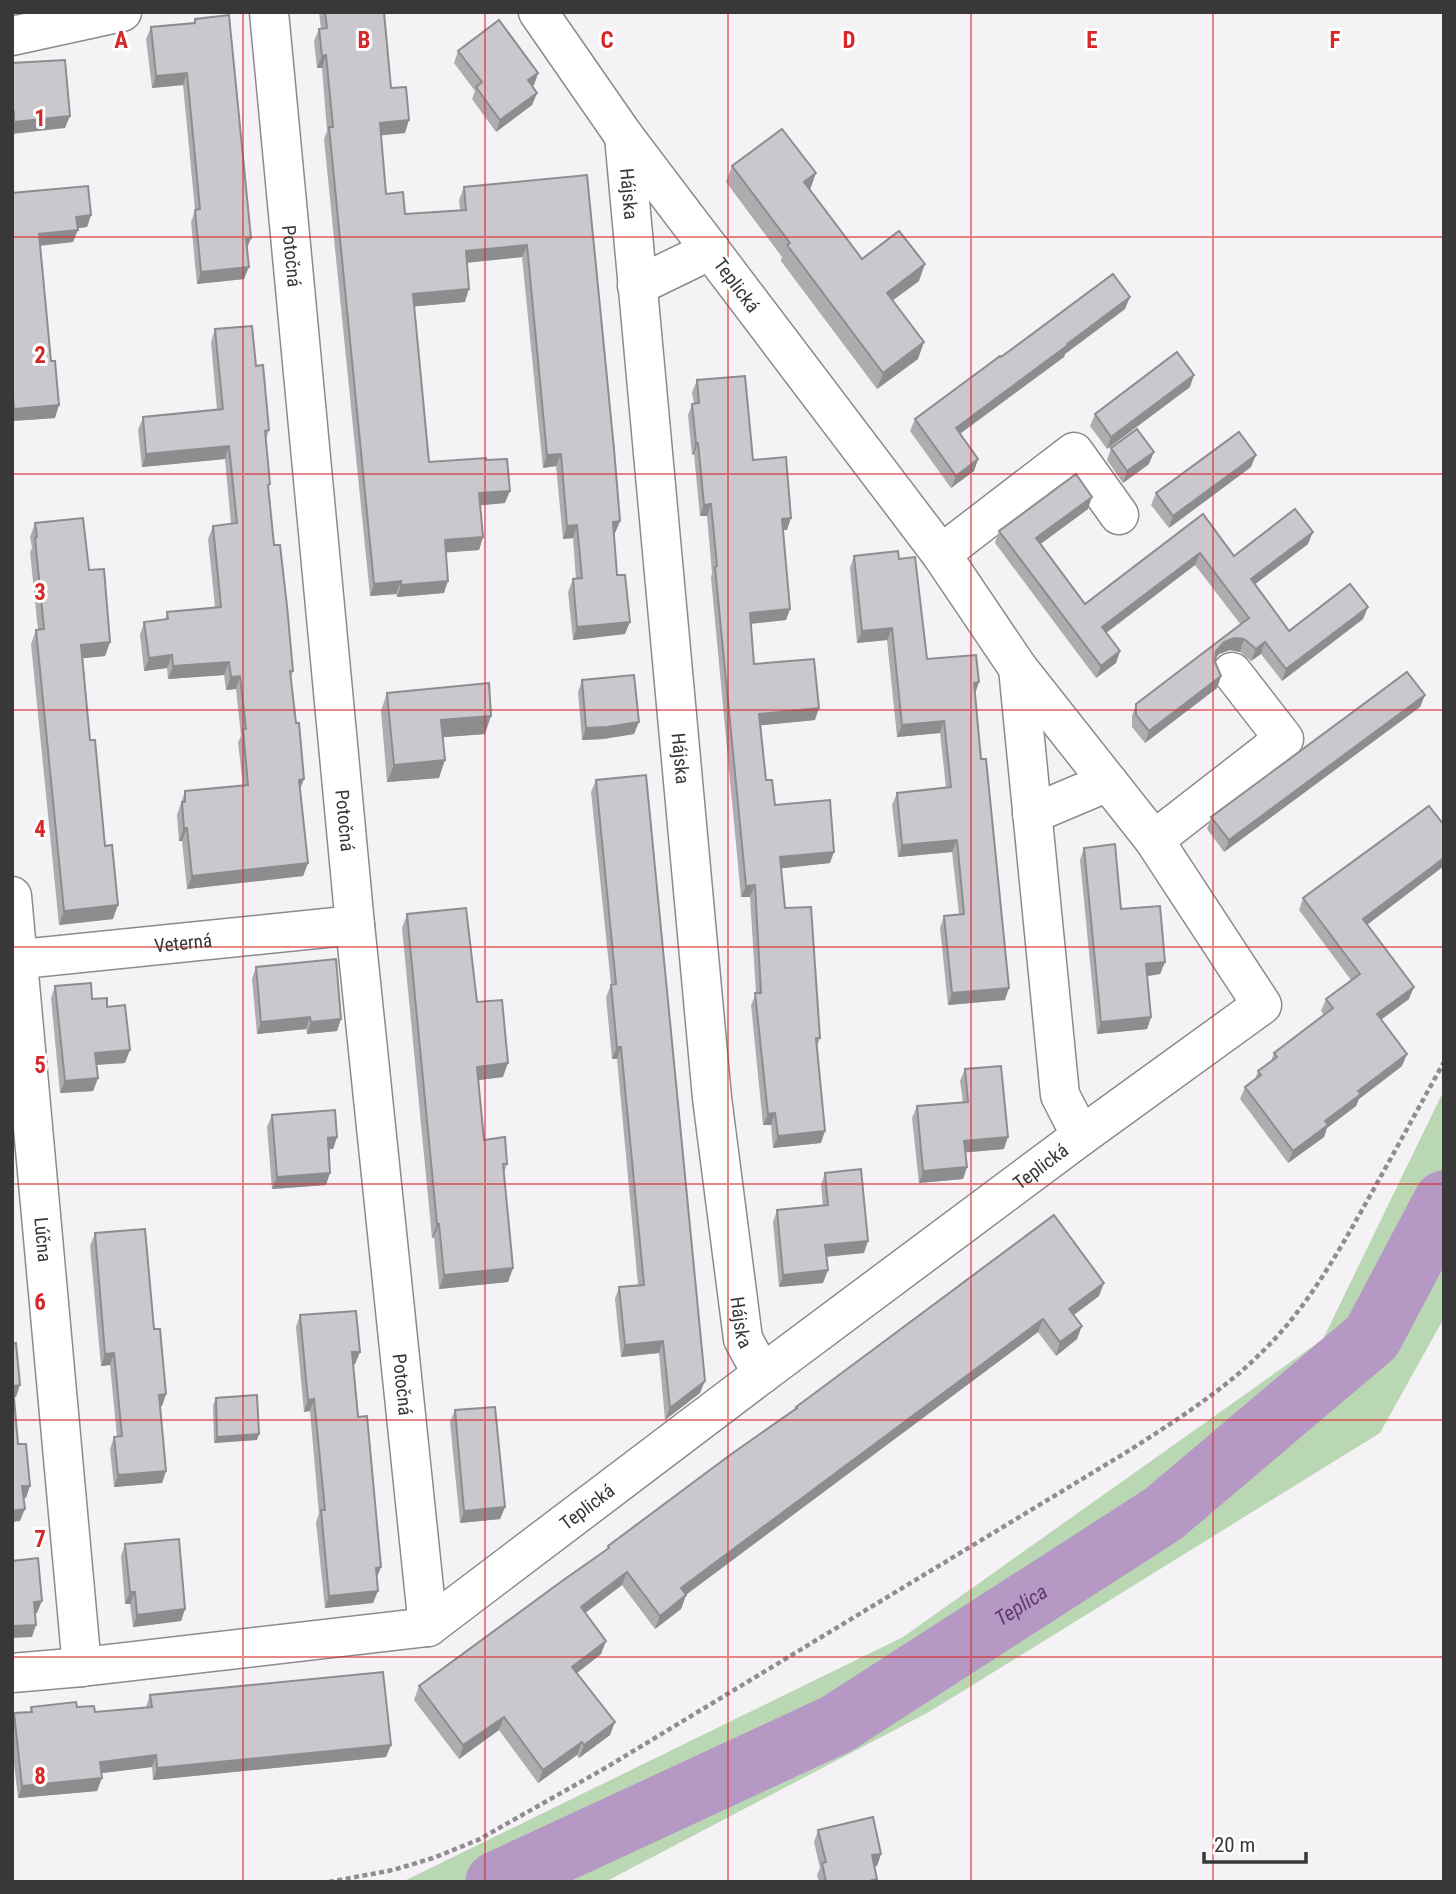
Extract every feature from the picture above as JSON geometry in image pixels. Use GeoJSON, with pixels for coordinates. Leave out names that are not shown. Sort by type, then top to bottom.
{"type":"FeatureCollection","features":[{"type":"Feature","properties":{"kind":"street"},"geometry":{"type":"LineString","coordinates":[[12,36],[122,12]]}},
{"type":"Feature","properties":{"kind":"street","name":"Potočná"},"geometry":{"type":"LineString","coordinates":[[269,12],[355,925],[428,1627]]}},
{"type":"Feature","properties":{"kind":"street","name":"Teplická"},"geometry":{"type":"LineString","coordinates":[[428,1627],[1081,1136],[1262,1005],[1154,840],[1018,668],[942,554],[624,136],[538,12]]}},
{"type":"Feature","properties":{"kind":"street","name":"Hájska"},"geometry":{"type":"LineString","coordinates":[[624,136],[712,1098],[743,1339],[762,1374]]}},
{"type":"Feature","properties":{"kind":"street"},"geometry":{"type":"LineString","coordinates":[[637,286],[711,250]]}},
{"type":"Feature","properties":{"kind":"street"},"geometry":{"type":"LineString","coordinates":[[942,554],[1074,452],[1119,515]]}},
{"type":"Feature","properties":{"kind":"street","name":"Teplická"},"geometry":{"type":"LineString","coordinates":[[1018,668],[1060,1095],[1081,1136]]}},
{"type":"Feature","properties":{"kind":"street"},"geometry":{"type":"LineString","coordinates":[[1154,840],[1284,739],[1232,672]]}},
{"type":"Feature","properties":{"kind":"street"},"geometry":{"type":"LineString","coordinates":[[1032,814],[1108,782]]}},
{"type":"Feature","properties":{"kind":"street","name":"Lúčna"},"geometry":{"type":"LineString","coordinates":[[12,896],[15,960],[82,1667]]}},
{"type":"Feature","properties":{"kind":"street","name":"Veterná"},"geometry":{"type":"LineString","coordinates":[[15,960],[355,925]]}},
{"type":"Feature","properties":{"kind":"street"},"geometry":{"type":"LineString","coordinates":[[12,1673],[428,1627]]}},
{"type":"Feature","properties":{"kind":"path"},"geometry":{"type":"LineString","coordinates":[[329,1882],[393,1870],[478,1840],[607,1767],[1185,1415],[1240,1373],[1269,1345],[1303,1304],[1336,1256],[1444,1062]]}},
{"type":"Feature","properties":{"kind":"green space"},"geometry":{"type":"Polygon","coordinates":[[[1444,1090],[1444,1318],[1380,1433],[929,1712],[605,1882],[402,1882],[903,1637],[1323,1339],[1444,1090]]]}},
{"type":"Feature","properties":{"kind":"building"},"geometry":{"type":"Polygon","coordinates":[[[325,12],[384,12],[391,88],[406,87],[409,120],[380,123],[386,194],[403,192],[405,214],[466,210],[464,187],[587,175],[620,521],[613,522],[617,575],[625,575],[630,622],[577,627],[573,579],[582,578],[577,525],[567,526],[561,454],[547,455],[527,245],[466,251],[469,289],[413,294],[429,462],[507,459],[510,491],[479,493],[483,537],[445,540],[448,581],[374,584],[329,127],[333,127],[326,55],[322,56],[319,29],[327,28],[325,12]]]}},
{"type":"Feature","properties":{"kind":"building"},"geometry":{"type":"Polygon","coordinates":[[[229,15],[251,238],[246,239],[249,267],[201,272],[195,210],[200,209],[187,73],[156,76],[151,27],[195,23],[195,19],[229,15]]]}},
{"type":"Feature","properties":{"kind":"building"},"geometry":{"type":"Polygon","coordinates":[[[499,20],[538,73],[528,80],[537,93],[500,120],[476,87],[482,82],[458,51],[499,20]]]}},
{"type":"Feature","properties":{"kind":"building"},"geometry":{"type":"Polygon","coordinates":[[[65,60],[70,116],[14,122],[12,63],[65,60]]]}},
{"type":"Feature","properties":{"kind":"building"},"geometry":{"type":"Polygon","coordinates":[[[782,129],[816,173],[804,182],[862,259],[899,231],[925,264],[887,293],[924,342],[883,373],[787,245],[790,243],[732,166],[782,129]]]}},
{"type":"Feature","properties":{"kind":"building"},"geometry":{"type":"Polygon","coordinates":[[[88,186],[91,215],[76,217],[78,230],[39,234],[51,361],[55,361],[59,405],[14,409],[12,193],[88,186]]]}},
{"type":"Feature","properties":{"kind":"building"},"geometry":{"type":"Polygon","coordinates":[[[1113,274],[1130,297],[956,428],[978,459],[956,476],[915,419],[1113,274]]]}},
{"type":"Feature","properties":{"kind":"building"},"geometry":{"type":"Polygon","coordinates":[[[252,326],[256,366],[263,365],[269,430],[265,431],[268,485],[274,545],[280,545],[287,606],[293,671],[290,671],[296,723],[299,723],[304,779],[299,780],[308,863],[192,876],[187,828],[184,828],[182,802],[185,802],[185,791],[248,785],[243,729],[246,729],[240,676],[231,677],[229,662],[173,666],[172,655],[149,658],[144,622],[168,619],[167,612],[221,607],[213,526],[237,523],[229,446],[146,454],[143,417],[223,409],[215,329],[252,326]]]}},
{"type":"Feature","properties":{"kind":"building"},"geometry":{"type":"Polygon","coordinates":[[[1177,352],[1194,375],[1111,437],[1095,414],[1177,352]]]}},
{"type":"Feature","properties":{"kind":"building"},"geometry":{"type":"Polygon","coordinates":[[[745,376],[753,460],[786,457],[791,518],[782,519],[790,609],[750,613],[754,664],[814,659],[819,708],[759,714],[766,780],[772,780],[775,805],[830,800],[834,852],[780,857],[785,908],[811,907],[820,1038],[816,1038],[825,1131],[778,1136],[775,1113],[768,1114],[755,993],[761,993],[755,885],[746,886],[711,504],[704,505],[692,404],[699,403],[697,380],[745,376]]]}},
{"type":"Feature","properties":{"kind":"building"},"geometry":{"type":"Polygon","coordinates":[[[1137,429],[1154,452],[1127,471],[1111,448],[1137,429]]]}},
{"type":"Feature","properties":{"kind":"building"},"geometry":{"type":"Polygon","coordinates":[[[1239,432],[1256,455],[1173,516],[1156,493],[1239,432]]]}},
{"type":"Feature","properties":{"kind":"building"},"geometry":{"type":"Polygon","coordinates":[[[1076,474],[1092,497],[1036,538],[1085,604],[1203,514],[1234,556],[1295,509],[1313,532],[1251,579],[1289,631],[1350,584],[1368,607],[1286,669],[1265,642],[1256,649],[1244,639],[1234,638],[1224,642],[1216,651],[1215,662],[1221,676],[1149,731],[1136,715],[1136,704],[1249,618],[1200,553],[1102,627],[1120,651],[1101,666],[999,531],[1076,474]]]}},
{"type":"Feature","properties":{"kind":"building"},"geometry":{"type":"Polygon","coordinates":[[[83,518],[89,570],[104,569],[110,642],[81,645],[90,740],[95,740],[105,846],[112,845],[118,905],[64,911],[36,630],[44,629],[35,523],[83,518]]]}},
{"type":"Feature","properties":{"kind":"building"},"geometry":{"type":"Polygon","coordinates":[[[898,551],[899,559],[915,557],[927,659],[976,655],[979,682],[974,683],[981,759],[986,759],[1009,988],[952,993],[944,916],[964,914],[957,840],[902,845],[897,793],[951,787],[944,721],[902,725],[892,628],[862,631],[854,556],[898,551]]]}},
{"type":"Feature","properties":{"kind":"building"},"geometry":{"type":"Polygon","coordinates":[[[1407,672],[1425,695],[1229,840],[1211,817],[1407,672]]]}},
{"type":"Feature","properties":{"kind":"building"},"geometry":{"type":"Polygon","coordinates":[[[634,675],[639,722],[586,728],[582,680],[634,675]]]}},
{"type":"Feature","properties":{"kind":"building"},"geometry":{"type":"Polygon","coordinates":[[[489,683],[491,716],[441,720],[445,760],[394,765],[387,693],[489,683]]]}},
{"type":"Feature","properties":{"kind":"building"},"geometry":{"type":"Polygon","coordinates":[[[646,775],[705,1381],[670,1408],[663,1341],[625,1345],[619,1287],[644,1285],[621,1047],[617,1047],[611,985],[616,984],[596,780],[646,775]]]}},
{"type":"Feature","properties":{"kind":"building"},"geometry":{"type":"Polygon","coordinates":[[[1429,806],[1444,825],[1444,858],[1363,919],[1414,987],[1377,1014],[1407,1054],[1358,1091],[1361,1094],[1325,1121],[1328,1125],[1293,1151],[1245,1087],[1261,1075],[1258,1071],[1277,1057],[1274,1053],[1333,1008],[1326,999],[1360,974],[1303,898],[1429,806]]]}},
{"type":"Feature","properties":{"kind":"building"},"geometry":{"type":"Polygon","coordinates":[[[1115,844],[1121,909],[1160,906],[1165,962],[1146,964],[1151,1017],[1101,1022],[1084,848],[1115,844]]]}},
{"type":"Feature","properties":{"kind":"building"},"geometry":{"type":"Polygon","coordinates":[[[466,908],[477,1002],[502,1000],[508,1063],[477,1067],[484,1140],[505,1137],[507,1164],[503,1164],[513,1268],[444,1275],[407,914],[466,908]]]}},
{"type":"Feature","properties":{"kind":"building"},"geometry":{"type":"Polygon","coordinates":[[[336,959],[341,1019],[311,1022],[310,1017],[261,1022],[256,967],[336,959]]]}},
{"type":"Feature","properties":{"kind":"building"},"geometry":{"type":"Polygon","coordinates":[[[91,983],[92,999],[107,998],[107,1007],[125,1005],[130,1050],[95,1053],[98,1078],[65,1081],[55,986],[91,983]]]}},
{"type":"Feature","properties":{"kind":"building"},"geometry":{"type":"Polygon","coordinates":[[[1001,1066],[1008,1137],[964,1141],[967,1167],[923,1171],[917,1106],[968,1102],[965,1069],[1001,1066]]]}},
{"type":"Feature","properties":{"kind":"building"},"geometry":{"type":"Polygon","coordinates":[[[335,1110],[337,1137],[328,1138],[330,1173],[277,1177],[272,1115],[335,1110]]]}},
{"type":"Feature","properties":{"kind":"building"},"geometry":{"type":"Polygon","coordinates":[[[861,1169],[868,1241],[825,1245],[828,1270],[783,1275],[777,1210],[828,1205],[825,1173],[861,1169]]]}},
{"type":"Feature","properties":{"kind":"building"},"geometry":{"type":"Polygon","coordinates":[[[1054,1215],[1104,1283],[1069,1309],[1082,1326],[1060,1342],[1043,1319],[681,1588],[686,1595],[660,1616],[627,1572],[581,1607],[606,1641],[572,1667],[615,1722],[584,1745],[582,1742],[543,1770],[504,1717],[463,1745],[419,1686],[609,1548],[608,1546],[1054,1215]]]}},
{"type":"Feature","properties":{"kind":"building"},"geometry":{"type":"Polygon","coordinates":[[[145,1229],[154,1329],[160,1329],[166,1394],[159,1395],[166,1471],[118,1475],[114,1437],[122,1436],[114,1353],[105,1354],[95,1233],[145,1229]]]}},
{"type":"Feature","properties":{"kind":"building"},"geometry":{"type":"Polygon","coordinates":[[[356,1311],[360,1352],[352,1352],[358,1417],[367,1416],[381,1567],[376,1568],[378,1591],[329,1596],[321,1510],[325,1510],[314,1399],[308,1400],[300,1315],[356,1311]]]}},
{"type":"Feature","properties":{"kind":"building"},"geometry":{"type":"Polygon","coordinates":[[[16,1343],[20,1385],[13,1386],[18,1444],[26,1444],[30,1486],[22,1486],[25,1509],[12,1511],[12,1344],[16,1343]]]}},
{"type":"Feature","properties":{"kind":"building"},"geometry":{"type":"Polygon","coordinates":[[[257,1395],[259,1434],[217,1437],[216,1398],[257,1395]]]}},
{"type":"Feature","properties":{"kind":"building"},"geometry":{"type":"Polygon","coordinates":[[[495,1407],[505,1507],[464,1511],[455,1410],[495,1407]]]}},
{"type":"Feature","properties":{"kind":"building"},"geometry":{"type":"Polygon","coordinates":[[[179,1539],[185,1609],[137,1615],[135,1592],[130,1592],[125,1544],[179,1539]]]}},
{"type":"Feature","properties":{"kind":"building"},"geometry":{"type":"Polygon","coordinates":[[[38,1558],[42,1601],[34,1602],[36,1625],[12,1626],[12,1561],[38,1558]]]}},
{"type":"Feature","properties":{"kind":"building"},"geometry":{"type":"Polygon","coordinates":[[[383,1672],[391,1745],[157,1768],[156,1755],[100,1762],[102,1778],[22,1786],[14,1713],[32,1712],[31,1707],[76,1702],[77,1707],[94,1706],[95,1712],[152,1707],[150,1695],[383,1672]]]}},
{"type":"Feature","properties":{"kind":"building"},"geometry":{"type":"Polygon","coordinates":[[[873,1817],[881,1854],[872,1855],[877,1879],[865,1882],[826,1882],[822,1863],[826,1862],[818,1830],[873,1817]]]}},
{"type":"Feature","properties":{"kind":"waterway","name":"Teplica"},"geometry":{"type":"LineString","coordinates":[[496,1882],[837,1724],[1163,1514],[1372,1337],[1444,1201]]}}]}
